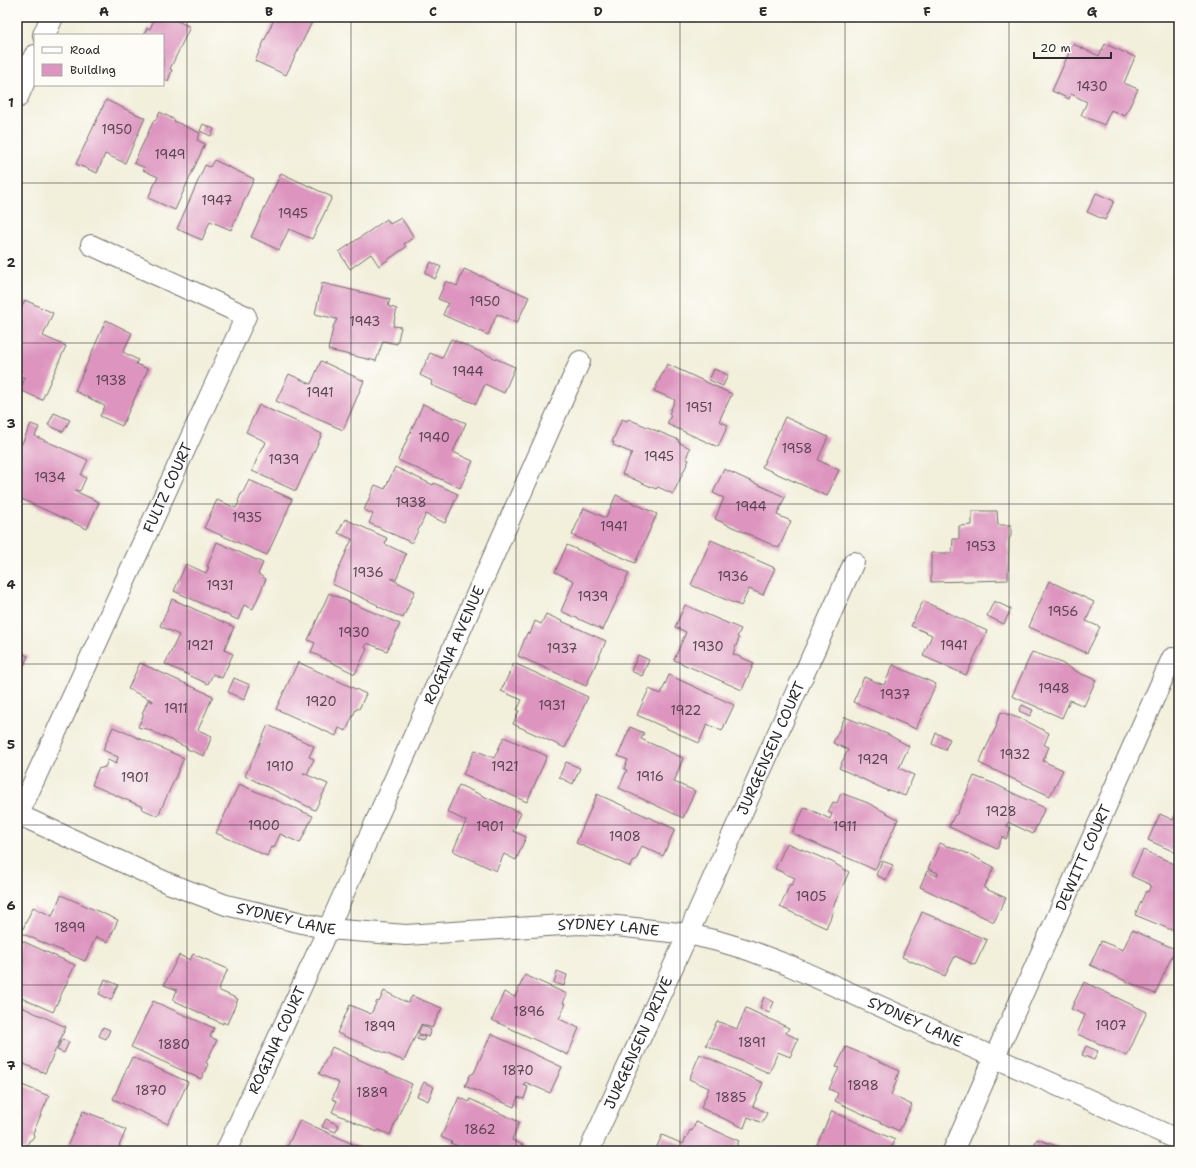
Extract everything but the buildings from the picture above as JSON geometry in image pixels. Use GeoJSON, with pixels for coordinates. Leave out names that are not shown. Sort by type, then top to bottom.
{"type":"FeatureCollection","features":[{"type":"Feature","properties":{"kind":"main road"},"geometry":{"type":"LineString","coordinates":[[44,34],[52,17]]}},
{"type":"Feature","properties":{"kind":"main road"},"geometry":{"type":"LineString","coordinates":[[17,97],[34,58]]}},
{"type":"Feature","properties":{"kind":"street","name":"FULTZ COURT"},"geometry":{"type":"LineString","coordinates":[[17,816],[246,316],[91,245]]}},
{"type":"Feature","properties":{"kind":"street","name":"ROGINA AVENUE"},"geometry":{"type":"LineString","coordinates":[[328,929],[580,361]]}},
{"type":"Feature","properties":{"kind":"street","name":"JURGENSEN COURT"},"geometry":{"type":"LineString","coordinates":[[688,934],[854,562]]}},
{"type":"Feature","properties":{"kind":"street","name":"DEWITT COURT"},"geometry":{"type":"LineString","coordinates":[[953,1151],[1172,658]]}},
{"type":"Feature","properties":{"kind":"street","name":"SYDNEY LANE"},"geometry":{"type":"LineString","coordinates":[[17,816],[168,883],[226,905],[328,929],[406,935],[580,924],[617,926],[688,934],[718,941],[748,950],[788,965],[1179,1140]]}},
{"type":"Feature","properties":{"kind":"street","name":"ROGINA COURT"},"geometry":{"type":"LineString","coordinates":[[226,1151],[328,929]]}},
{"type":"Feature","properties":{"kind":"street","name":"JURGENSEN DRIVE"},"geometry":{"type":"LineString","coordinates":[[589,1151],[688,934]]}}]}
